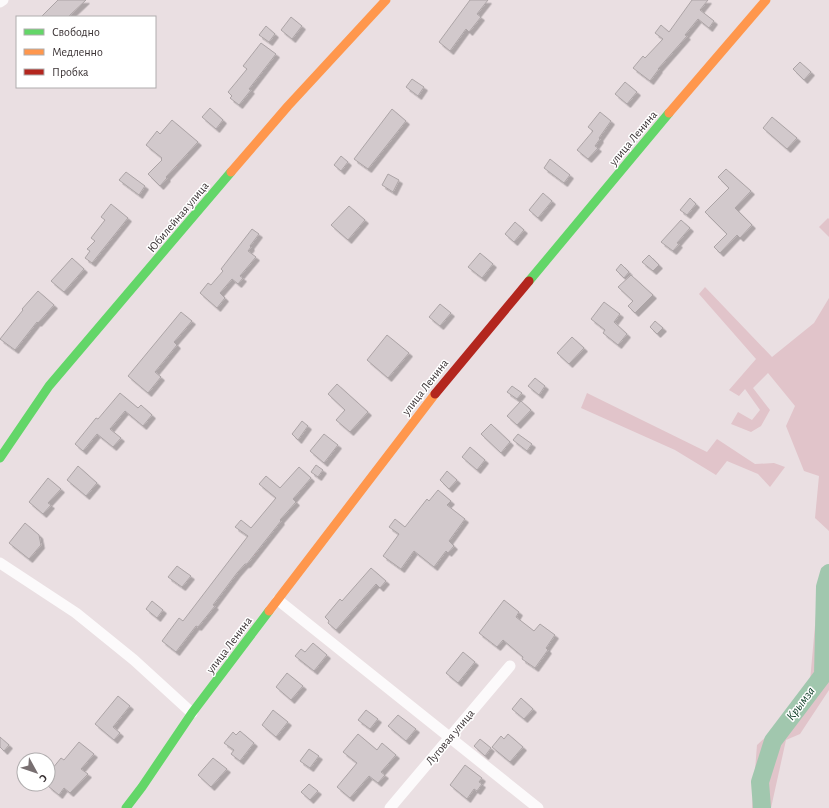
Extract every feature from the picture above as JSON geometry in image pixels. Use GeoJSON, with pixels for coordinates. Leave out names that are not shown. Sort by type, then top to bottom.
{"type":"FeatureCollection","features":[{"type":"Feature","properties":{"kind":"street","name":"Юбилейная улица"},"geometry":{"type":"LineString","coordinates":[[0,458],[49,386],[288,106],[386,0]]}},
{"type":"Feature","properties":{"kind":"street","name":"улица Ленина"},"geometry":{"type":"LineString","coordinates":[[126,808],[192,713],[441,386],[766,0]]}},
{"type":"Feature","properties":{"kind":"street"},"geometry":{"type":"LineString","coordinates":[[0,563],[76,613],[134,660],[192,713]]}},
{"type":"Feature","properties":{"kind":"street"},"geometry":{"type":"LineString","coordinates":[[278,600],[537,808]]}},
{"type":"Feature","properties":{"kind":"street","name":"Луговая улица"},"geometry":{"type":"LineString","coordinates":[[390,808],[510,666]]}},
{"type":"Feature","properties":{"kind":"shaded area"},"geometry":{"type":"Polygon","coordinates":[[[828,218],[829,219],[829,237],[819,227],[828,218]]]}},
{"type":"Feature","properties":{"kind":"shaded area"},"geometry":{"type":"Polygon","coordinates":[[[705,287],[772,357],[814,323],[829,298],[829,531],[815,518],[819,476],[804,471],[786,426],[795,406],[768,373],[753,388],[770,410],[761,426],[751,432],[731,424],[738,412],[752,420],[760,410],[745,389],[739,396],[729,390],[756,359],[699,294],[705,287]]]}},
{"type":"Feature","properties":{"kind":"shaded area"},"geometry":{"type":"Polygon","coordinates":[[[587,393],[707,452],[717,439],[755,464],[774,463],[785,467],[770,487],[758,474],[727,461],[716,475],[675,450],[581,408],[587,393]]]}},
{"type":"Feature","properties":{"kind":"shaded area"},"geometry":{"type":"Polygon","coordinates":[[[818,592],[829,593],[829,690],[800,734],[786,740],[771,808],[752,808],[757,745],[780,724],[810,681],[818,592]]]}},
{"type":"Feature","properties":{"kind":"building"},"geometry":{"type":"Polygon","coordinates":[[[58,0],[86,0],[69,16],[42,16],[58,0]]]}},
{"type":"Feature","properties":{"kind":"building"},"geometry":{"type":"Polygon","coordinates":[[[470,0],[488,0],[477,14],[481,17],[469,32],[466,29],[450,51],[439,42],[470,0]]]}},
{"type":"Feature","properties":{"kind":"building"},"geometry":{"type":"Polygon","coordinates":[[[692,0],[708,0],[700,10],[714,21],[709,28],[698,19],[685,35],[687,36],[658,69],[650,81],[633,68],[643,56],[645,58],[663,39],[655,33],[661,25],[669,32],[692,0]]]}},
{"type":"Feature","properties":{"kind":"building"},"geometry":{"type":"Polygon","coordinates":[[[291,17],[302,26],[292,39],[281,30],[291,17]]]}},
{"type":"Feature","properties":{"kind":"building"},"geometry":{"type":"Polygon","coordinates":[[[266,26],[275,34],[269,42],[259,35],[266,26]]]}},
{"type":"Feature","properties":{"kind":"building"},"geometry":{"type":"Polygon","coordinates":[[[261,43],[276,54],[249,89],[251,90],[239,105],[230,98],[232,96],[228,92],[247,69],[243,66],[261,43]]]}},
{"type":"Feature","properties":{"kind":"building"},"geometry":{"type":"Polygon","coordinates":[[[800,62],[811,72],[804,80],[793,69],[800,62]]]}},
{"type":"Feature","properties":{"kind":"building"},"geometry":{"type":"Polygon","coordinates":[[[412,79],[424,87],[418,96],[406,87],[412,79]]]}},
{"type":"Feature","properties":{"kind":"building"},"geometry":{"type":"Polygon","coordinates":[[[625,82],[637,92],[627,104],[615,94],[625,82]]]}},
{"type":"Feature","properties":{"kind":"building"},"geometry":{"type":"Polygon","coordinates":[[[210,108],[223,120],[216,129],[202,117],[210,108]]]}},
{"type":"Feature","properties":{"kind":"building"},"geometry":{"type":"Polygon","coordinates":[[[392,109],[406,121],[368,169],[354,159],[392,109]]]}},
{"type":"Feature","properties":{"kind":"building"},"geometry":{"type":"Polygon","coordinates":[[[600,112],[611,121],[595,146],[598,148],[588,159],[577,150],[593,131],[588,127],[600,112]]]}},
{"type":"Feature","properties":{"kind":"building"},"geometry":{"type":"Polygon","coordinates":[[[772,117],[797,138],[787,149],[763,128],[772,117]]]}},
{"type":"Feature","properties":{"kind":"building"},"geometry":{"type":"Polygon","coordinates":[[[172,120],[198,142],[166,177],[167,178],[160,186],[148,174],[162,160],[162,158],[146,145],[157,131],[160,134],[172,120]]]}},
{"type":"Feature","properties":{"kind":"building"},"geometry":{"type":"Polygon","coordinates":[[[341,156],[348,162],[341,171],[334,165],[341,156]]]}},
{"type":"Feature","properties":{"kind":"building"},"geometry":{"type":"Polygon","coordinates":[[[550,159],[570,175],[564,183],[544,168],[550,159]]]}},
{"type":"Feature","properties":{"kind":"building"},"geometry":{"type":"Polygon","coordinates":[[[726,169],[751,191],[735,208],[752,225],[740,238],[737,235],[720,253],[714,247],[727,234],[705,212],[729,188],[718,177],[726,169]]]}},
{"type":"Feature","properties":{"kind":"building"},"geometry":{"type":"Polygon","coordinates":[[[126,172],[145,186],[139,195],[119,180],[126,172]]]}},
{"type":"Feature","properties":{"kind":"building"},"geometry":{"type":"Polygon","coordinates":[[[388,174],[399,180],[393,192],[382,185],[388,174]]]}},
{"type":"Feature","properties":{"kind":"building"},"geometry":{"type":"Polygon","coordinates":[[[543,193],[552,201],[538,218],[529,210],[543,193]]]}},
{"type":"Feature","properties":{"kind":"building"},"geometry":{"type":"Polygon","coordinates":[[[690,198],[696,204],[687,215],[680,210],[690,198]]]}},
{"type":"Feature","properties":{"kind":"building"},"geometry":{"type":"Polygon","coordinates":[[[111,204],[128,218],[92,263],[85,258],[90,251],[87,249],[95,241],[91,238],[105,220],[101,217],[111,204]]]}},
{"type":"Feature","properties":{"kind":"building"},"geometry":{"type":"Polygon","coordinates":[[[349,206],[365,220],[348,240],[331,225],[349,206]]]}},
{"type":"Feature","properties":{"kind":"building"},"geometry":{"type":"Polygon","coordinates":[[[681,220],[690,228],[677,243],[679,244],[673,251],[661,242],[681,220]]]}},
{"type":"Feature","properties":{"kind":"building"},"geometry":{"type":"Polygon","coordinates":[[[515,222],[524,230],[514,242],[505,234],[515,222]]]}},
{"type":"Feature","properties":{"kind":"building"},"geometry":{"type":"Polygon","coordinates":[[[252,229],[259,234],[248,251],[256,257],[240,276],[243,278],[238,284],[232,279],[220,293],[225,298],[217,308],[200,293],[208,283],[211,285],[223,271],[221,269],[252,229]]]}},
{"type":"Feature","properties":{"kind":"building"},"geometry":{"type":"Polygon","coordinates":[[[480,253],[493,264],[482,278],[468,267],[480,253]]]}},
{"type":"Feature","properties":{"kind":"building"},"geometry":{"type":"Polygon","coordinates":[[[649,255],[659,265],[653,271],[642,262],[649,255]]]}},
{"type":"Feature","properties":{"kind":"building"},"geometry":{"type":"Polygon","coordinates":[[[72,258],[84,269],[64,292],[51,281],[72,258]]]}},
{"type":"Feature","properties":{"kind":"building"},"geometry":{"type":"Polygon","coordinates":[[[621,264],[629,272],[624,278],[616,270],[621,264]]]}},
{"type":"Feature","properties":{"kind":"building"},"geometry":{"type":"Polygon","coordinates":[[[631,275],[653,295],[635,313],[628,306],[633,301],[618,287],[631,275]]]}},
{"type":"Feature","properties":{"kind":"building"},"geometry":{"type":"Polygon","coordinates":[[[38,291],[54,305],[38,323],[37,322],[15,350],[0,339],[23,310],[22,309],[38,291]]]}},
{"type":"Feature","properties":{"kind":"building"},"geometry":{"type":"Polygon","coordinates":[[[604,302],[620,314],[614,322],[627,334],[618,345],[603,333],[605,330],[591,319],[604,302]]]}},
{"type":"Feature","properties":{"kind":"building"},"geometry":{"type":"Polygon","coordinates":[[[440,304],[451,313],[440,326],[429,317],[440,304]]]}},
{"type":"Feature","properties":{"kind":"building"},"geometry":{"type":"Polygon","coordinates":[[[181,312],[192,321],[174,342],[177,345],[155,372],[161,377],[148,393],[128,376],[181,312]]]}},
{"type":"Feature","properties":{"kind":"building"},"geometry":{"type":"Polygon","coordinates":[[[655,321],[663,328],[657,334],[650,327],[655,321]]]}},
{"type":"Feature","properties":{"kind":"building"},"geometry":{"type":"Polygon","coordinates":[[[387,335],[409,353],[388,378],[367,360],[387,335]]]}},
{"type":"Feature","properties":{"kind":"building"},"geometry":{"type":"Polygon","coordinates":[[[572,337],[584,348],[569,364],[557,353],[572,337]]]}},
{"type":"Feature","properties":{"kind":"building"},"geometry":{"type":"Polygon","coordinates":[[[535,378],[545,386],[539,395],[528,386],[535,378]]]}},
{"type":"Feature","properties":{"kind":"building"},"geometry":{"type":"Polygon","coordinates":[[[337,384],[368,412],[350,432],[336,420],[345,410],[328,394],[337,384]]]}},
{"type":"Feature","properties":{"kind":"building"},"geometry":{"type":"Polygon","coordinates":[[[512,386],[522,393],[517,399],[507,392],[512,386]]]}},
{"type":"Feature","properties":{"kind":"building"},"geometry":{"type":"Polygon","coordinates":[[[120,393],[138,408],[141,405],[152,415],[143,426],[125,411],[110,429],[121,438],[113,447],[97,434],[83,451],[75,444],[96,418],[98,419],[120,393]]]}},
{"type":"Feature","properties":{"kind":"building"},"geometry":{"type":"Polygon","coordinates":[[[521,401],[531,410],[517,425],[507,416],[521,401]]]}},
{"type":"Feature","properties":{"kind":"building"},"geometry":{"type":"Polygon","coordinates":[[[302,421],[308,426],[298,440],[292,434],[302,421]]]}},
{"type":"Feature","properties":{"kind":"building"},"geometry":{"type":"Polygon","coordinates":[[[491,424],[510,442],[501,453],[481,434],[491,424]]]}},
{"type":"Feature","properties":{"kind":"building"},"geometry":{"type":"Polygon","coordinates":[[[324,434],[338,445],[324,463],[310,451],[324,434]]]}},
{"type":"Feature","properties":{"kind":"building"},"geometry":{"type":"Polygon","coordinates":[[[518,434],[532,444],[527,451],[513,440],[518,434]]]}},
{"type":"Feature","properties":{"kind":"building"},"geometry":{"type":"Polygon","coordinates":[[[470,447],[485,460],[477,470],[462,457],[470,447]]]}},
{"type":"Feature","properties":{"kind":"building"},"geometry":{"type":"Polygon","coordinates":[[[316,465],[323,470],[318,477],[311,472],[316,465]]]}},
{"type":"Feature","properties":{"kind":"building"},"geometry":{"type":"Polygon","coordinates":[[[78,466],[97,483],[86,496],[67,480],[78,466]]]}},
{"type":"Feature","properties":{"kind":"building"},"geometry":{"type":"Polygon","coordinates":[[[299,467],[311,478],[293,499],[296,502],[280,520],[281,521],[247,564],[245,564],[237,573],[213,605],[215,606],[198,627],[196,626],[176,652],[162,641],[179,618],[183,621],[248,536],[235,527],[241,520],[251,528],[276,498],[259,484],[266,476],[280,488],[299,467]]]}},
{"type":"Feature","properties":{"kind":"building"},"geometry":{"type":"Polygon","coordinates":[[[447,471],[457,480],[449,489],[440,480],[447,471]]]}},
{"type":"Feature","properties":{"kind":"building"},"geometry":{"type":"Polygon","coordinates":[[[48,478],[61,489],[48,503],[51,505],[43,514],[29,502],[48,478]]]}},
{"type":"Feature","properties":{"kind":"building"},"geometry":{"type":"Polygon","coordinates":[[[438,490],[451,501],[447,505],[465,519],[449,541],[454,546],[448,553],[446,551],[434,567],[414,551],[401,569],[383,556],[399,534],[389,527],[395,519],[405,527],[427,499],[429,501],[438,490]]]}},
{"type":"Feature","properties":{"kind":"building"},"geometry":{"type":"Polygon","coordinates":[[[25,523],[39,535],[41,545],[29,559],[9,543],[25,523]]]}},
{"type":"Feature","properties":{"kind":"building"},"geometry":{"type":"Polygon","coordinates":[[[177,566],[191,576],[182,587],[168,577],[177,566]]]}},
{"type":"Feature","properties":{"kind":"building"},"geometry":{"type":"Polygon","coordinates":[[[371,568],[386,581],[380,588],[376,584],[336,630],[328,623],[329,621],[325,617],[340,599],[342,601],[371,568]]]}},
{"type":"Feature","properties":{"kind":"building"},"geometry":{"type":"Polygon","coordinates":[[[504,600],[519,612],[516,617],[534,631],[540,624],[555,635],[546,648],[548,650],[535,668],[522,659],[523,657],[503,640],[497,647],[479,633],[504,600]]]}},
{"type":"Feature","properties":{"kind":"building"},"geometry":{"type":"Polygon","coordinates":[[[152,601],[163,610],[157,618],[146,609],[152,601]]]}},
{"type":"Feature","properties":{"kind":"building"},"geometry":{"type":"Polygon","coordinates":[[[313,643],[327,655],[314,671],[295,656],[301,649],[305,652],[313,643]]]}},
{"type":"Feature","properties":{"kind":"building"},"geometry":{"type":"Polygon","coordinates":[[[463,652],[475,662],[458,683],[446,673],[463,652]]]}},
{"type":"Feature","properties":{"kind":"building"},"geometry":{"type":"Polygon","coordinates":[[[287,673],[303,686],[291,700],[276,687],[287,673]]]}},
{"type":"Feature","properties":{"kind":"building"},"geometry":{"type":"Polygon","coordinates":[[[118,696],[130,706],[113,727],[120,733],[114,740],[95,724],[118,696]]]}},
{"type":"Feature","properties":{"kind":"building"},"geometry":{"type":"Polygon","coordinates":[[[521,698],[533,709],[524,719],[512,709],[521,698]]]}},
{"type":"Feature","properties":{"kind":"building"},"geometry":{"type":"Polygon","coordinates":[[[273,710],[288,722],[276,737],[262,725],[273,710]]]}},
{"type":"Feature","properties":{"kind":"building"},"geometry":{"type":"Polygon","coordinates":[[[366,710],[378,719],[370,729],[358,720],[366,710]]]}},
{"type":"Feature","properties":{"kind":"building"},"geometry":{"type":"Polygon","coordinates":[[[398,715],[416,729],[406,741],[388,726],[398,715]]]}},
{"type":"Feature","properties":{"kind":"building"},"geometry":{"type":"Polygon","coordinates":[[[240,731],[254,743],[240,761],[231,754],[234,750],[224,743],[233,732],[236,735],[240,731]]]}},
{"type":"Feature","properties":{"kind":"building"},"geometry":{"type":"Polygon","coordinates":[[[358,734],[377,750],[382,743],[396,755],[381,772],[385,775],[378,783],[369,776],[350,798],[337,787],[357,763],[343,752],[358,734]]]}},
{"type":"Feature","properties":{"kind":"building"},"geometry":{"type":"Polygon","coordinates":[[[508,734],[523,747],[510,762],[492,747],[501,736],[504,739],[508,734]]]}},
{"type":"Feature","properties":{"kind":"building"},"geometry":{"type":"Polygon","coordinates":[[[0,737],[9,745],[4,751],[0,747],[0,737]]]}},
{"type":"Feature","properties":{"kind":"building"},"geometry":{"type":"Polygon","coordinates":[[[480,739],[491,748],[485,756],[474,746],[480,739]]]}},
{"type":"Feature","properties":{"kind":"building"},"geometry":{"type":"Polygon","coordinates":[[[79,742],[94,754],[81,769],[88,774],[70,793],[64,788],[59,795],[55,792],[56,764],[61,758],[64,760],[79,742]]]}},
{"type":"Feature","properties":{"kind":"building"},"geometry":{"type":"Polygon","coordinates":[[[309,749],[319,756],[310,768],[300,761],[309,749]]]}},
{"type":"Feature","properties":{"kind":"building"},"geometry":{"type":"Polygon","coordinates":[[[213,758],[227,769],[211,787],[198,775],[213,758]]]}},
{"type":"Feature","properties":{"kind":"building"},"geometry":{"type":"Polygon","coordinates":[[[465,765],[482,778],[479,782],[482,784],[477,791],[474,789],[467,799],[450,785],[465,765]]]}},
{"type":"Feature","properties":{"kind":"building"},"geometry":{"type":"Polygon","coordinates":[[[309,784],[318,791],[310,800],[301,792],[309,784]]]}},
{"type":"Feature","properties":{"kind":"waterway","name":"Крымза"},"geometry":{"type":"LineString","coordinates":[[762,808],[760,782],[773,741],[823,675],[825,587],[829,573]]}},
{"type":"Feature","properties":{"kind":"traffic: fast"},"geometry":{"type":"LineString","coordinates":[[529,281],[669,113]]}},
{"type":"Feature","properties":{"kind":"traffic: fast"},"geometry":{"type":"LineString","coordinates":[[0,458],[49,386],[231,172]]}},
{"type":"Feature","properties":{"kind":"traffic: fast"},"geometry":{"type":"LineString","coordinates":[[126,808],[192,713],[269,611]]}},
{"type":"Feature","properties":{"kind":"traffic: slow"},"geometry":{"type":"LineString","coordinates":[[231,172],[288,106],[386,0]]}},
{"type":"Feature","properties":{"kind":"traffic: slow"},"geometry":{"type":"LineString","coordinates":[[669,113],[766,0]]}},
{"type":"Feature","properties":{"kind":"traffic: slow"},"geometry":{"type":"LineString","coordinates":[[269,611],[435,394]]}},
{"type":"Feature","properties":{"kind":"traffic: jam"},"geometry":{"type":"LineString","coordinates":[[435,394],[529,281]]}}]}
